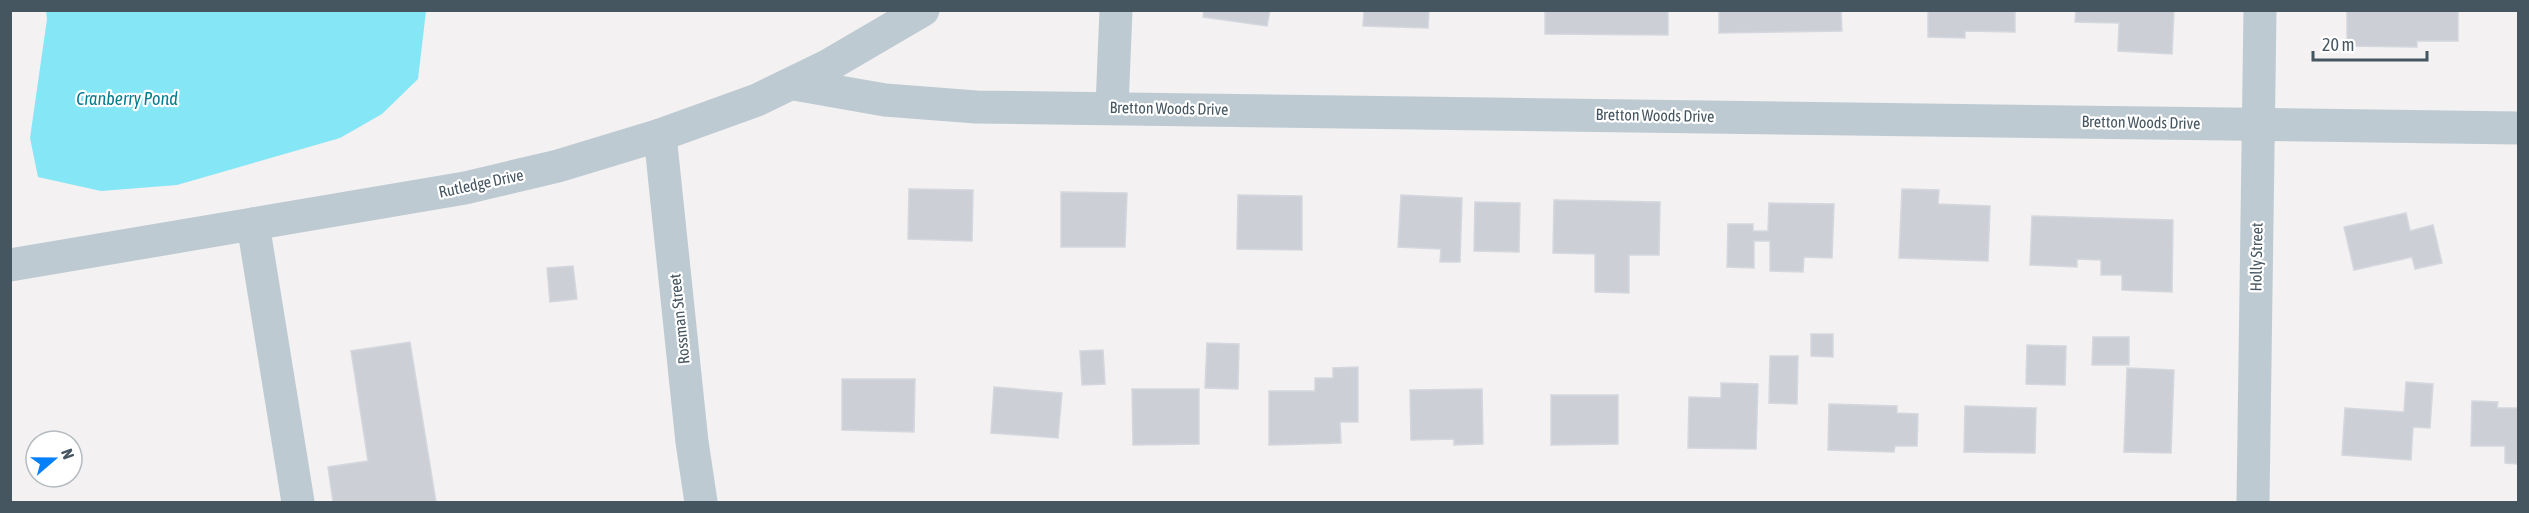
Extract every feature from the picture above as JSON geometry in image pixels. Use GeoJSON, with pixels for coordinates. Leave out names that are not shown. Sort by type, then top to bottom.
{"type":"FeatureCollection","features":[{"type":"Feature","properties":{"kind":"street","name":"Rutledge Drive"},"geometry":{"type":"LineString","coordinates":[[10,265],[490,183],[570,163],[660,135],[794,84],[923,10]]}},
{"type":"Feature","properties":{"kind":"street"},"geometry":{"type":"LineString","coordinates":[[1112,107],[1116,10]]}},
{"type":"Feature","properties":{"kind":"street","name":"Holly Street"},"geometry":{"type":"LineString","coordinates":[[2253,502],[2260,10]]}},
{"type":"Feature","properties":{"kind":"street","name":"Bretton Woods Drive"},"geometry":{"type":"LineString","coordinates":[[794,84],[885,100],[929,105],[2518,128]]}},
{"type":"Feature","properties":{"kind":"street","name":"Rossman Street"},"geometry":{"type":"LineString","coordinates":[[660,135],[691,430],[701,502]]}},
{"type":"Feature","properties":{"kind":"street"},"geometry":{"type":"LineString","coordinates":[[253,224],[298,502]]}},
{"type":"Feature","properties":{"kind":"water","name":"Cranberry Pond"},"geometry":{"type":"Polygon","coordinates":[[[46,10],[426,11],[418,79],[382,114],[340,138],[177,185],[101,191],[38,177],[30,138],[47,19],[46,10]]]}},
{"type":"Feature","properties":{"kind":"building"},"geometry":{"type":"Polygon","coordinates":[[[1204,10],[1270,10],[1267,26],[1203,17],[1204,10]]]}},
{"type":"Feature","properties":{"kind":"building"},"geometry":{"type":"Polygon","coordinates":[[[1364,10],[1429,10],[1428,28],[1363,26],[1364,10]]]}},
{"type":"Feature","properties":{"kind":"building"},"geometry":{"type":"Polygon","coordinates":[[[1545,10],[1668,10],[1668,35],[1545,34],[1545,10]]]}},
{"type":"Feature","properties":{"kind":"building"},"geometry":{"type":"Polygon","coordinates":[[[1719,10],[1841,10],[1842,31],[1719,33],[1719,10]]]}},
{"type":"Feature","properties":{"kind":"building"},"geometry":{"type":"Polygon","coordinates":[[[1928,10],[2015,10],[2015,32],[1965,31],[1965,38],[1928,37],[1928,10]]]}},
{"type":"Feature","properties":{"kind":"building"},"geometry":{"type":"Polygon","coordinates":[[[2076,10],[2174,10],[2172,54],[2118,51],[2119,23],[2075,22],[2076,10]]]}},
{"type":"Feature","properties":{"kind":"building"},"geometry":{"type":"Polygon","coordinates":[[[2347,10],[2458,10],[2458,41],[2417,41],[2417,47],[2347,46],[2347,10]]]}},
{"type":"Feature","properties":{"kind":"building"},"geometry":{"type":"Polygon","coordinates":[[[909,189],[973,190],[972,241],[908,239],[909,189]]]}},
{"type":"Feature","properties":{"kind":"building"},"geometry":{"type":"Polygon","coordinates":[[[1902,189],[1939,190],[1938,204],[1990,206],[1988,261],[1899,258],[1902,189]]]}},
{"type":"Feature","properties":{"kind":"building"},"geometry":{"type":"Polygon","coordinates":[[[1061,192],[1127,193],[1125,247],[1061,247],[1061,192]]]}},
{"type":"Feature","properties":{"kind":"building"},"geometry":{"type":"Polygon","coordinates":[[[1238,195],[1302,196],[1302,250],[1237,249],[1238,195]]]}},
{"type":"Feature","properties":{"kind":"building"},"geometry":{"type":"Polygon","coordinates":[[[1401,195],[1462,198],[1460,262],[1440,262],[1441,249],[1398,247],[1401,195]]]}},
{"type":"Feature","properties":{"kind":"building"},"geometry":{"type":"Polygon","coordinates":[[[1554,200],[1660,202],[1659,255],[1629,255],[1629,293],[1595,292],[1595,254],[1553,253],[1554,200]]]}},
{"type":"Feature","properties":{"kind":"building"},"geometry":{"type":"Polygon","coordinates":[[[1475,202],[1520,203],[1519,252],[1474,251],[1475,202]]]}},
{"type":"Feature","properties":{"kind":"building"},"geometry":{"type":"Polygon","coordinates":[[[1769,203],[1834,204],[1832,258],[1804,257],[1803,272],[1770,271],[1770,241],[1754,241],[1754,268],[1727,267],[1728,224],[1753,224],[1753,231],[1768,231],[1769,203]]]}},
{"type":"Feature","properties":{"kind":"building"},"geometry":{"type":"Polygon","coordinates":[[[2406,213],[2410,231],[2433,225],[2442,263],[2415,269],[2412,257],[2354,270],[2344,227],[2406,213]]]}},
{"type":"Feature","properties":{"kind":"building"},"geometry":{"type":"Polygon","coordinates":[[[2032,216],[2173,220],[2172,292],[2122,290],[2122,275],[2101,275],[2101,260],[2077,259],[2077,267],[2030,265],[2032,216]]]}},
{"type":"Feature","properties":{"kind":"building"},"geometry":{"type":"Polygon","coordinates":[[[573,266],[577,299],[550,302],[547,268],[573,266]]]}},
{"type":"Feature","properties":{"kind":"building"},"geometry":{"type":"Polygon","coordinates":[[[1811,334],[1833,334],[1833,357],[1811,356],[1811,334]]]}},
{"type":"Feature","properties":{"kind":"building"},"geometry":{"type":"Polygon","coordinates":[[[2093,337],[2129,337],[2129,365],[2092,365],[2093,337]]]}},
{"type":"Feature","properties":{"kind":"building"},"geometry":{"type":"Polygon","coordinates":[[[410,342],[436,502],[333,502],[328,467],[368,461],[351,351],[410,342]]]}},
{"type":"Feature","properties":{"kind":"building"},"geometry":{"type":"Polygon","coordinates":[[[1207,343],[1239,344],[1238,389],[1205,388],[1207,343]]]}},
{"type":"Feature","properties":{"kind":"building"},"geometry":{"type":"Polygon","coordinates":[[[2027,345],[2066,346],[2065,385],[2026,384],[2027,345]]]}},
{"type":"Feature","properties":{"kind":"building"},"geometry":{"type":"Polygon","coordinates":[[[1103,350],[1105,384],[1082,385],[1080,351],[1103,350]]]}},
{"type":"Feature","properties":{"kind":"building"},"geometry":{"type":"Polygon","coordinates":[[[1770,356],[1798,356],[1797,404],[1769,403],[1770,356]]]}},
{"type":"Feature","properties":{"kind":"building"},"geometry":{"type":"Polygon","coordinates":[[[1358,367],[1358,422],[1340,422],[1341,443],[1269,445],[1269,391],[1315,391],[1315,378],[1333,378],[1333,368],[1358,367]]]}},
{"type":"Feature","properties":{"kind":"building"},"geometry":{"type":"Polygon","coordinates":[[[2127,368],[2174,370],[2171,453],[2124,452],[2127,368]]]}},
{"type":"Feature","properties":{"kind":"building"},"geometry":{"type":"Polygon","coordinates":[[[842,379],[915,379],[914,432],[842,430],[842,379]]]}},
{"type":"Feature","properties":{"kind":"building"},"geometry":{"type":"Polygon","coordinates":[[[2406,382],[2433,384],[2430,428],[2413,427],[2411,460],[2342,455],[2345,408],[2404,412],[2406,382]]]}},
{"type":"Feature","properties":{"kind":"building"},"geometry":{"type":"Polygon","coordinates":[[[1721,383],[1758,384],[1756,449],[1688,448],[1689,397],[1721,398],[1721,383]]]}},
{"type":"Feature","properties":{"kind":"building"},"geometry":{"type":"Polygon","coordinates":[[[994,387],[1062,393],[1058,438],[991,433],[994,387]]]}},
{"type":"Feature","properties":{"kind":"building"},"geometry":{"type":"Polygon","coordinates":[[[1132,389],[1199,389],[1199,444],[1133,445],[1132,389]]]}},
{"type":"Feature","properties":{"kind":"building"},"geometry":{"type":"Polygon","coordinates":[[[1482,389],[1483,444],[1454,445],[1454,439],[1411,440],[1410,390],[1482,389]]]}},
{"type":"Feature","properties":{"kind":"building"},"geometry":{"type":"Polygon","coordinates":[[[1551,395],[1618,395],[1618,444],[1551,445],[1551,395]]]}},
{"type":"Feature","properties":{"kind":"building"},"geometry":{"type":"Polygon","coordinates":[[[2472,401],[2498,402],[2497,408],[2518,408],[2518,464],[2505,463],[2505,446],[2471,446],[2472,401]]]}},
{"type":"Feature","properties":{"kind":"building"},"geometry":{"type":"Polygon","coordinates":[[[1829,404],[1897,406],[1897,413],[1918,414],[1917,446],[1895,446],[1894,452],[1828,450],[1829,404]]]}},
{"type":"Feature","properties":{"kind":"building"},"geometry":{"type":"Polygon","coordinates":[[[1965,406],[2036,408],[2035,453],[1964,452],[1965,406]]]}}]}
